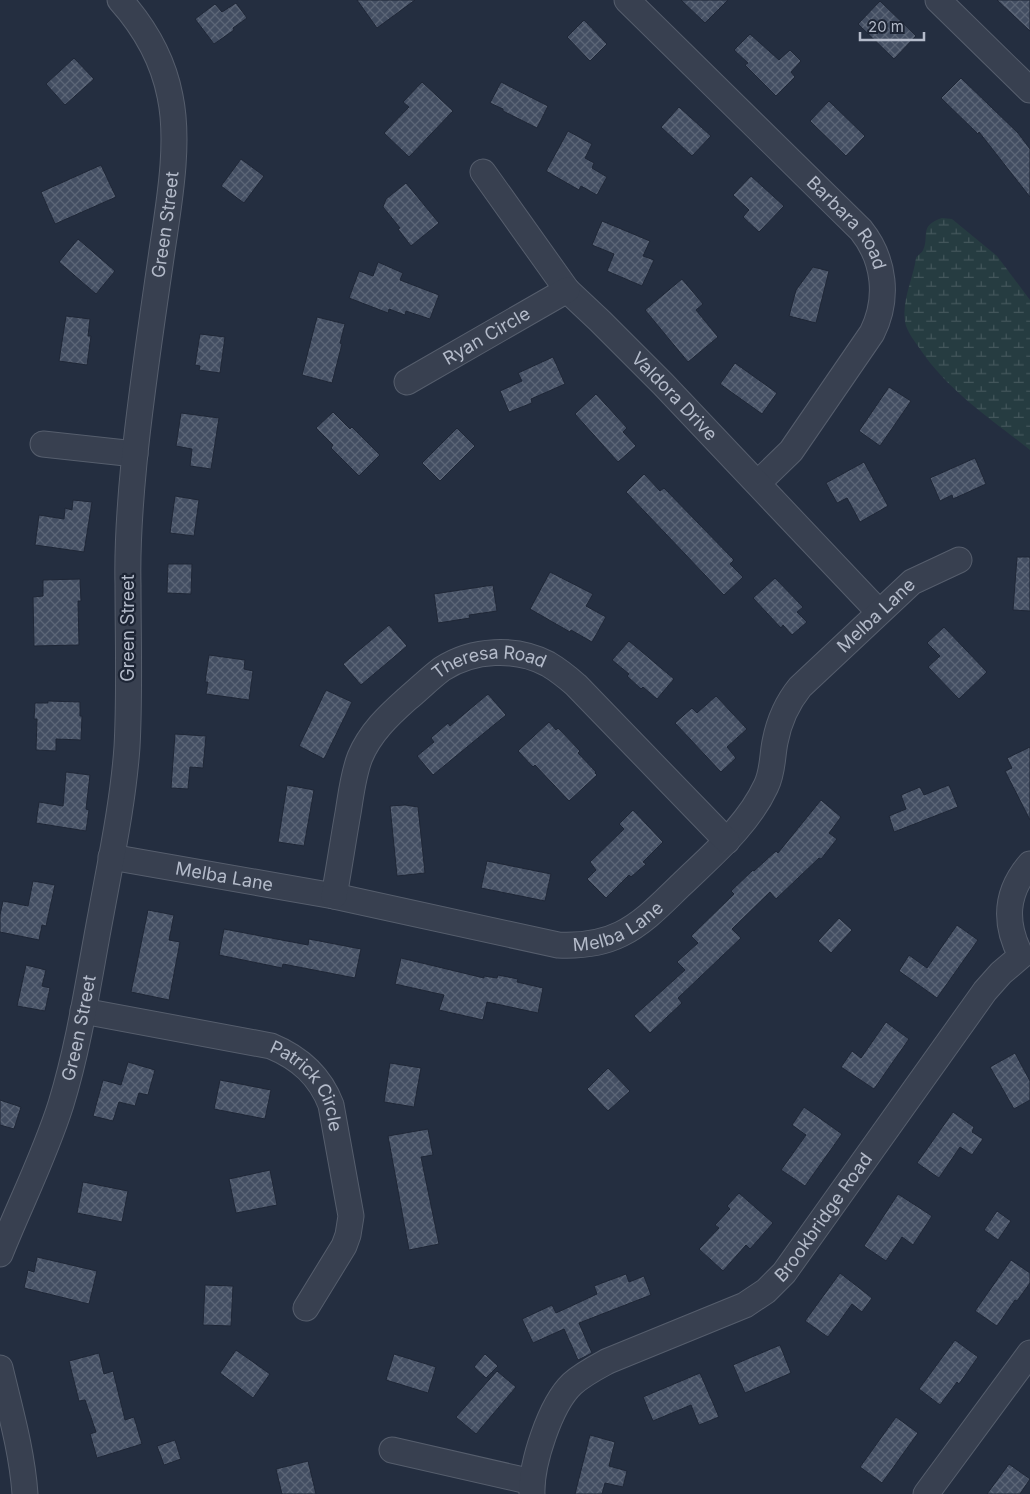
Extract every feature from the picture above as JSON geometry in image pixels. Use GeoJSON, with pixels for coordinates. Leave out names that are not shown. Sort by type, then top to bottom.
{"type":"FeatureCollection","features":[{"type":"Feature","properties":{"kind":"street","name":"Green Street"},"geometry":{"type":"LineString","coordinates":[[0,1254],[50,1135],[71,1065],[83,1011],[111,857],[127,748],[129,687],[128,530],[135,454],[169,201],[174,122],[167,83],[158,58],[139,22],[120,0]]}},
{"type":"Feature","properties":{"kind":"street","name":"Barbara Road"},"geometry":{"type":"LineString","coordinates":[[627,0],[855,225],[870,243],[880,265],[883,288],[882,304],[879,319],[872,334],[791,451],[758,483]]}},
{"type":"Feature","properties":{"kind":"street"},"geometry":{"type":"LineString","coordinates":[[938,0],[1030,90]]}},
{"type":"Feature","properties":{"kind":"street","name":"Valdora Drive"},"geometry":{"type":"LineString","coordinates":[[483,172],[567,290],[758,483],[879,612]]}},
{"type":"Feature","properties":{"kind":"street","name":"Ryan Circle"},"geometry":{"type":"LineString","coordinates":[[408,382],[567,290]]}},
{"type":"Feature","properties":{"kind":"street"},"geometry":{"type":"LineString","coordinates":[[42,444],[135,454]]}},
{"type":"Feature","properties":{"kind":"street","name":"Melba Lane"},"geometry":{"type":"LineString","coordinates":[[111,857],[334,896],[545,943],[570,946],[608,940],[641,922],[726,841],[749,814],[766,786],[772,768],[777,732],[784,713],[800,687],[912,582],[959,560]]}},
{"type":"Feature","properties":{"kind":"street","name":"Theresa Road"},"geometry":{"type":"LineString","coordinates":[[334,896],[356,769],[366,745],[381,724],[429,680],[459,660],[477,655],[512,653],[530,657],[562,673],[583,692],[726,841]]}},
{"type":"Feature","properties":{"kind":"street","name":"Brookbridge Road"},"geometry":{"type":"LineString","coordinates":[[532,1488],[545,1434],[555,1408],[564,1393],[576,1380],[608,1362],[745,1305],[766,1291],[784,1273],[985,991],[1001,973],[1026,964],[1012,932],[1010,908],[1012,896],[1022,873],[1030,864]]}},
{"type":"Feature","properties":{"kind":"street","name":"Patrick Circle"},"geometry":{"type":"LineString","coordinates":[[83,1011],[271,1046],[293,1057],[312,1073],[331,1105],[351,1216],[344,1246],[306,1308]]}},
{"type":"Feature","properties":{"kind":"street"},"geometry":{"type":"LineString","coordinates":[[926,1494],[1030,1353]]}},
{"type":"Feature","properties":{"kind":"street"},"geometry":{"type":"LineString","coordinates":[[0,1368],[14,1426],[24,1482],[40,1494]]}},
{"type":"Feature","properties":{"kind":"street"},"geometry":{"type":"LineString","coordinates":[[392,1450],[532,1488]]}},
{"type":"Feature","properties":{"kind":"green space"},"geometry":{"type":"Polygon","coordinates":[[[942,218],[952,219],[997,256],[1030,300],[1030,450],[971,404],[944,378],[920,349],[906,326],[906,300],[916,258],[924,247],[927,229],[934,221],[942,218]]]}},
{"type":"Feature","properties":{"kind":"building"},"geometry":{"type":"Polygon","coordinates":[[[357,0],[415,0],[377,28],[357,0]]]}},
{"type":"Feature","properties":{"kind":"building"},"geometry":{"type":"Polygon","coordinates":[[[681,0],[728,0],[705,23],[681,0]]]}},
{"type":"Feature","properties":{"kind":"building"},"geometry":{"type":"Polygon","coordinates":[[[997,0],[1030,0],[1030,31],[997,0]]]}},
{"type":"Feature","properties":{"kind":"building"},"geometry":{"type":"Polygon","coordinates":[[[880,1],[916,36],[894,59],[858,24],[880,1]]]}},
{"type":"Feature","properties":{"kind":"building"},"geometry":{"type":"Polygon","coordinates":[[[236,3],[247,18],[214,44],[195,19],[215,4],[222,12],[236,3]]]}},
{"type":"Feature","properties":{"kind":"building"},"geometry":{"type":"Polygon","coordinates":[[[584,20],[607,44],[590,61],[567,37],[584,20]]]}},
{"type":"Feature","properties":{"kind":"building"},"geometry":{"type":"Polygon","coordinates":[[[750,34],[779,60],[790,50],[801,61],[791,72],[795,77],[776,96],[745,65],[748,63],[734,50],[750,34]]]}},
{"type":"Feature","properties":{"kind":"building"},"geometry":{"type":"Polygon","coordinates":[[[74,58],[94,79],[65,105],[46,84],[74,58]]]}},
{"type":"Feature","properties":{"kind":"building"},"geometry":{"type":"Polygon","coordinates":[[[961,78],[1018,133],[1030,149],[1030,197],[979,132],[978,134],[941,98],[961,78]]]}},
{"type":"Feature","properties":{"kind":"building"},"geometry":{"type":"Polygon","coordinates":[[[422,82],[453,111],[409,157],[384,133],[409,107],[403,102],[422,82]]]}},
{"type":"Feature","properties":{"kind":"building"},"geometry":{"type":"Polygon","coordinates":[[[501,82],[548,106],[537,128],[490,103],[501,82]]]}},
{"type":"Feature","properties":{"kind":"building"},"geometry":{"type":"Polygon","coordinates":[[[829,101],[865,136],[846,156],[810,121],[829,101]]]}},
{"type":"Feature","properties":{"kind":"building"},"geometry":{"type":"Polygon","coordinates":[[[679,107],[711,136],[692,156],[661,127],[679,107]]]}},
{"type":"Feature","properties":{"kind":"building"},"geometry":{"type":"Polygon","coordinates":[[[568,131],[592,144],[585,158],[594,163],[592,168],[607,177],[597,195],[581,186],[579,190],[546,171],[568,131]]]}},
{"type":"Feature","properties":{"kind":"building"},"geometry":{"type":"Polygon","coordinates":[[[241,159],[264,176],[244,203],[221,186],[241,159]]]}},
{"type":"Feature","properties":{"kind":"building"},"geometry":{"type":"Polygon","coordinates":[[[101,165],[116,197],[55,224],[41,192],[101,165]]]}},
{"type":"Feature","properties":{"kind":"building"},"geometry":{"type":"Polygon","coordinates":[[[751,176],[784,206],[759,232],[743,217],[749,210],[733,195],[751,176]]]}},
{"type":"Feature","properties":{"kind":"building"},"geometry":{"type":"Polygon","coordinates":[[[406,183],[439,223],[411,246],[398,229],[400,228],[383,207],[386,199],[406,183]]]}},
{"type":"Feature","properties":{"kind":"building"},"geometry":{"type":"Polygon","coordinates":[[[602,221],[650,241],[643,256],[654,260],[642,286],[607,271],[614,254],[592,245],[602,221]]]}},
{"type":"Feature","properties":{"kind":"building"},"geometry":{"type":"Polygon","coordinates":[[[78,239],[115,271],[96,294],[59,262],[78,239]]]}},
{"type":"Feature","properties":{"kind":"building"},"geometry":{"type":"Polygon","coordinates":[[[378,262],[403,273],[400,280],[439,295],[430,319],[406,311],[405,315],[389,309],[388,313],[349,298],[359,271],[373,276],[378,262]]]}},
{"type":"Feature","properties":{"kind":"building"},"geometry":{"type":"Polygon","coordinates":[[[813,267],[829,271],[816,323],[789,316],[796,290],[813,267]]]}},
{"type":"Feature","properties":{"kind":"building"},"geometry":{"type":"Polygon","coordinates":[[[682,279],[703,304],[696,310],[718,337],[688,362],[645,310],[682,279]]]}},
{"type":"Feature","properties":{"kind":"building"},"geometry":{"type":"Polygon","coordinates":[[[66,316],[90,319],[88,336],[91,336],[87,365],[59,361],[66,316]]]}},
{"type":"Feature","properties":{"kind":"building"},"geometry":{"type":"Polygon","coordinates":[[[317,317],[345,324],[332,383],[302,375],[317,317]]]}},
{"type":"Feature","properties":{"kind":"building"},"geometry":{"type":"Polygon","coordinates":[[[200,334],[225,337],[220,373],[199,370],[200,366],[195,365],[200,334]]]}},
{"type":"Feature","properties":{"kind":"building"},"geometry":{"type":"Polygon","coordinates":[[[553,357],[565,384],[531,399],[532,403],[509,412],[500,391],[522,381],[518,373],[553,357]]]}},
{"type":"Feature","properties":{"kind":"building"},"geometry":{"type":"Polygon","coordinates":[[[735,363],[777,393],[762,414],[720,384],[735,363]]]}},
{"type":"Feature","properties":{"kind":"building"},"geometry":{"type":"Polygon","coordinates":[[[889,387],[911,401],[880,446],[859,431],[889,387]]]}},
{"type":"Feature","properties":{"kind":"building"},"geometry":{"type":"Polygon","coordinates":[[[596,394],[627,428],[623,432],[636,446],[618,462],[575,414],[596,394]]]}},
{"type":"Feature","properties":{"kind":"building"},"geometry":{"type":"Polygon","coordinates":[[[333,412],[350,429],[352,427],[380,455],[359,476],[331,448],[333,445],[316,428],[333,412]]]}},
{"type":"Feature","properties":{"kind":"building"},"geometry":{"type":"Polygon","coordinates":[[[181,413],[219,418],[211,469],[190,466],[192,449],[176,446],[181,413]]]}},
{"type":"Feature","properties":{"kind":"building"},"geometry":{"type":"Polygon","coordinates":[[[457,428],[475,446],[440,481],[422,463],[457,428]]]}},
{"type":"Feature","properties":{"kind":"building"},"geometry":{"type":"Polygon","coordinates":[[[975,458],[986,484],[953,499],[952,495],[940,501],[930,478],[975,458]]]}},
{"type":"Feature","properties":{"kind":"building"},"geometry":{"type":"Polygon","coordinates":[[[864,462],[888,506],[860,522],[847,498],[837,503],[826,483],[864,462]]]}},
{"type":"Feature","properties":{"kind":"building"},"geometry":{"type":"Polygon","coordinates":[[[644,474],[660,491],[664,488],[734,560],[730,564],[743,577],[724,595],[626,492],[644,474]]]}},
{"type":"Feature","properties":{"kind":"building"},"geometry":{"type":"Polygon","coordinates":[[[175,496],[199,500],[194,536],[170,533],[175,496]]]}},
{"type":"Feature","properties":{"kind":"building"},"geometry":{"type":"Polygon","coordinates":[[[73,500],[92,502],[84,552],[35,545],[39,515],[64,519],[65,508],[72,510],[73,500]]]}},
{"type":"Feature","properties":{"kind":"building"},"geometry":{"type":"Polygon","coordinates":[[[1017,557],[1030,557],[1030,611],[1013,610],[1017,557]]]}},
{"type":"Feature","properties":{"kind":"building"},"geometry":{"type":"Polygon","coordinates":[[[168,564],[192,564],[191,594],[167,593],[168,564]]]}},
{"type":"Feature","properties":{"kind":"building"},"geometry":{"type":"Polygon","coordinates":[[[550,572],[593,594],[586,606],[606,617],[592,642],[571,630],[570,632],[530,609],[550,572]]]}},
{"type":"Feature","properties":{"kind":"building"},"geometry":{"type":"Polygon","coordinates":[[[775,578],[803,607],[797,612],[807,622],[792,635],[783,625],[781,628],[753,598],[775,578]]]}},
{"type":"Feature","properties":{"kind":"building"},"geometry":{"type":"Polygon","coordinates":[[[80,579],[81,601],[78,601],[79,645],[34,646],[33,597],[43,596],[43,580],[80,579]]]}},
{"type":"Feature","properties":{"kind":"building"},"geometry":{"type":"Polygon","coordinates":[[[493,585],[497,611],[469,615],[470,618],[438,623],[434,594],[493,585]]]}},
{"type":"Feature","properties":{"kind":"building"},"geometry":{"type":"Polygon","coordinates":[[[389,625],[407,646],[361,685],[343,664],[389,625]]]}},
{"type":"Feature","properties":{"kind":"building"},"geometry":{"type":"Polygon","coordinates":[[[944,627],[987,672],[959,699],[928,667],[940,656],[927,643],[944,627]]]}},
{"type":"Feature","properties":{"kind":"building"},"geometry":{"type":"Polygon","coordinates":[[[629,641],[674,679],[657,699],[643,687],[641,689],[627,676],[629,674],[612,660],[629,641]]]}},
{"type":"Feature","properties":{"kind":"building"},"geometry":{"type":"Polygon","coordinates":[[[209,655],[245,660],[244,669],[253,671],[249,700],[206,694],[208,682],[205,682],[209,655]]]}},
{"type":"Feature","properties":{"kind":"building"},"geometry":{"type":"Polygon","coordinates":[[[326,690],[352,702],[324,759],[299,746],[326,690]]]}},
{"type":"Feature","properties":{"kind":"building"},"geometry":{"type":"Polygon","coordinates":[[[488,694],[506,715],[433,775],[417,756],[434,742],[431,738],[448,723],[450,726],[488,694]]]}},
{"type":"Feature","properties":{"kind":"building"},"geometry":{"type":"Polygon","coordinates":[[[716,696],[747,729],[727,747],[736,758],[721,772],[675,723],[692,708],[697,713],[716,696]]]}},
{"type":"Feature","properties":{"kind":"building"},"geometry":{"type":"Polygon","coordinates":[[[48,701],[80,702],[80,716],[82,716],[81,740],[56,739],[56,751],[36,750],[37,719],[34,719],[35,703],[48,703],[48,701]]]}},
{"type":"Feature","properties":{"kind":"building"},"geometry":{"type":"Polygon","coordinates":[[[549,722],[556,730],[558,728],[580,751],[578,753],[597,775],[569,801],[535,765],[533,767],[518,751],[549,722]]]}},
{"type":"Feature","properties":{"kind":"building"},"geometry":{"type":"Polygon","coordinates":[[[175,734],[206,736],[203,768],[190,767],[188,789],[171,788],[175,734]]]}},
{"type":"Feature","properties":{"kind":"building"},"geometry":{"type":"Polygon","coordinates":[[[1030,747],[1030,820],[1005,771],[1012,768],[1007,758],[1030,747]]]}},
{"type":"Feature","properties":{"kind":"building"},"geometry":{"type":"Polygon","coordinates":[[[66,772],[90,775],[86,809],[89,810],[86,831],[36,823],[39,802],[63,806],[66,772]]]}},
{"type":"Feature","properties":{"kind":"building"},"geometry":{"type":"Polygon","coordinates":[[[287,785],[314,790],[304,846],[278,842],[287,785]]]}},
{"type":"Feature","properties":{"kind":"building"},"geometry":{"type":"Polygon","coordinates":[[[949,785],[958,807],[894,832],[889,816],[906,809],[901,795],[920,787],[924,795],[949,785]]]}},
{"type":"Feature","properties":{"kind":"building"},"geometry":{"type":"Polygon","coordinates":[[[821,800],[841,817],[829,833],[837,839],[821,859],[819,858],[776,899],[770,892],[732,929],[741,938],[678,998],[682,1003],[650,1033],[634,1016],[685,970],[677,962],[698,943],[691,936],[734,894],[731,891],[753,870],[776,851],[778,853],[821,800]]]}},
{"type":"Feature","properties":{"kind":"building"},"geometry":{"type":"Polygon","coordinates":[[[405,805],[418,807],[425,873],[397,876],[390,806],[405,805]]]}},
{"type":"Feature","properties":{"kind":"building"},"geometry":{"type":"Polygon","coordinates":[[[633,810],[663,842],[643,862],[646,864],[631,877],[629,875],[606,898],[587,879],[596,870],[590,862],[624,829],[619,824],[633,810]]]}},
{"type":"Feature","properties":{"kind":"building"},"geometry":{"type":"Polygon","coordinates":[[[487,861],[551,874],[545,901],[481,888],[487,861]]]}},
{"type":"Feature","properties":{"kind":"building"},"geometry":{"type":"Polygon","coordinates":[[[33,881],[55,885],[46,926],[42,925],[39,940],[0,932],[0,915],[3,901],[28,906],[33,881]]]}},
{"type":"Feature","properties":{"kind":"building"},"geometry":{"type":"Polygon","coordinates":[[[148,910],[174,915],[169,940],[180,942],[169,1000],[131,992],[148,910]]]}},
{"type":"Feature","properties":{"kind":"building"},"geometry":{"type":"Polygon","coordinates":[[[839,918],[852,930],[831,953],[818,941],[839,918]]]}},
{"type":"Feature","properties":{"kind":"building"},"geometry":{"type":"Polygon","coordinates":[[[957,925],[978,940],[937,998],[899,971],[909,955],[927,968],[957,925]]]}},
{"type":"Feature","properties":{"kind":"building"},"geometry":{"type":"Polygon","coordinates":[[[224,929],[308,945],[309,939],[361,949],[355,978],[283,964],[282,968],[219,955],[224,929]]]}},
{"type":"Feature","properties":{"kind":"building"},"geometry":{"type":"Polygon","coordinates":[[[401,958],[484,978],[484,976],[497,978],[498,975],[518,979],[517,982],[543,988],[538,1013],[487,1002],[483,1020],[439,1010],[444,995],[395,984],[401,958]]]}},
{"type":"Feature","properties":{"kind":"building"},"geometry":{"type":"Polygon","coordinates":[[[26,965],[46,970],[42,986],[50,988],[45,1011],[17,1006],[26,965]]]}},
{"type":"Feature","properties":{"kind":"building"},"geometry":{"type":"Polygon","coordinates":[[[886,1022],[909,1039],[874,1089],[841,1067],[852,1051],[861,1058],[886,1022]]]}},
{"type":"Feature","properties":{"kind":"building"},"geometry":{"type":"Polygon","coordinates":[[[1015,1053],[1030,1081],[1030,1100],[1014,1109],[990,1067],[1015,1053]]]}},
{"type":"Feature","properties":{"kind":"building"},"geometry":{"type":"Polygon","coordinates":[[[128,1062],[155,1070],[148,1095],[139,1093],[135,1106],[119,1102],[113,1121],[93,1116],[103,1080],[121,1085],[128,1062]]]}},
{"type":"Feature","properties":{"kind":"building"},"geometry":{"type":"Polygon","coordinates":[[[390,1063],[421,1068],[414,1107],[384,1102],[390,1063]]]}},
{"type":"Feature","properties":{"kind":"building"},"geometry":{"type":"Polygon","coordinates":[[[608,1068],[630,1091],[608,1111],[587,1089],[608,1068]]]}},
{"type":"Feature","properties":{"kind":"building"},"geometry":{"type":"Polygon","coordinates":[[[220,1080],[271,1090],[265,1119],[214,1109],[220,1080]]]}},
{"type":"Feature","properties":{"kind":"building"},"geometry":{"type":"Polygon","coordinates":[[[0,1100],[21,1107],[14,1129],[0,1125],[0,1100]]]}},
{"type":"Feature","properties":{"kind":"building"},"geometry":{"type":"Polygon","coordinates":[[[804,1107],[842,1134],[805,1186],[781,1170],[806,1135],[792,1125],[804,1107]]]}},
{"type":"Feature","properties":{"kind":"building"},"geometry":{"type":"Polygon","coordinates":[[[953,1112],[974,1127],[972,1132],[983,1139],[972,1155],[960,1147],[939,1178],[917,1163],[953,1112]]]}},
{"type":"Feature","properties":{"kind":"building"},"geometry":{"type":"Polygon","coordinates":[[[428,1129],[433,1155],[421,1157],[439,1244],[409,1250],[388,1136],[428,1129]]]}},
{"type":"Feature","properties":{"kind":"building"},"geometry":{"type":"Polygon","coordinates":[[[270,1170],[277,1205],[236,1213],[229,1179],[270,1170]]]}},
{"type":"Feature","properties":{"kind":"building"},"geometry":{"type":"Polygon","coordinates":[[[83,1182],[128,1191],[122,1222],[77,1213],[83,1182]]]}},
{"type":"Feature","properties":{"kind":"building"},"geometry":{"type":"Polygon","coordinates":[[[739,1193],[773,1223],[750,1249],[746,1245],[723,1271],[699,1249],[719,1228],[715,1225],[730,1209],[727,1206],[739,1193]]]}},
{"type":"Feature","properties":{"kind":"building"},"geometry":{"type":"Polygon","coordinates":[[[898,1194],[932,1216],[913,1245],[902,1237],[886,1261],[864,1246],[898,1194]]]}},
{"type":"Feature","properties":{"kind":"building"},"geometry":{"type":"Polygon","coordinates":[[[997,1211],[1011,1221],[998,1240],[984,1230],[997,1211]]]}},
{"type":"Feature","properties":{"kind":"building"},"geometry":{"type":"Polygon","coordinates":[[[37,1257],[97,1271],[89,1304],[24,1288],[28,1270],[34,1272],[37,1257]]]}},
{"type":"Feature","properties":{"kind":"building"},"geometry":{"type":"Polygon","coordinates":[[[1011,1260],[1030,1273],[1030,1283],[1017,1301],[1015,1300],[997,1326],[975,1311],[1011,1260]]]}},
{"type":"Feature","properties":{"kind":"building"},"geometry":{"type":"Polygon","coordinates":[[[840,1273],[872,1298],[862,1312],[852,1304],[828,1337],[805,1321],[840,1273]]]}},
{"type":"Feature","properties":{"kind":"building"},"geometry":{"type":"Polygon","coordinates":[[[626,1274],[629,1282],[644,1276],[651,1295],[579,1323],[592,1353],[578,1360],[564,1329],[533,1343],[522,1319],[552,1305],[556,1313],[597,1294],[594,1286],[626,1274]]]}},
{"type":"Feature","properties":{"kind":"building"},"geometry":{"type":"Polygon","coordinates":[[[205,1285],[233,1286],[231,1326],[203,1325],[205,1285]]]}},
{"type":"Feature","properties":{"kind":"building"},"geometry":{"type":"Polygon","coordinates":[[[955,1340],[978,1357],[959,1384],[957,1382],[940,1405],[919,1389],[955,1340]]]}},
{"type":"Feature","properties":{"kind":"building"},"geometry":{"type":"Polygon","coordinates":[[[780,1345],[791,1373],[745,1393],[733,1365],[780,1345]]]}},
{"type":"Feature","properties":{"kind":"building"},"geometry":{"type":"Polygon","coordinates":[[[236,1350],[270,1374],[253,1398],[220,1373],[236,1350]]]}},
{"type":"Feature","properties":{"kind":"building"},"geometry":{"type":"Polygon","coordinates":[[[99,1353],[104,1374],[113,1371],[125,1420],[134,1417],[142,1444],[97,1458],[90,1434],[96,1432],[85,1400],[79,1401],[69,1361],[99,1353]]]}},
{"type":"Feature","properties":{"kind":"building"},"geometry":{"type":"Polygon","coordinates":[[[394,1354],[436,1367],[428,1393],[386,1380],[394,1354]]]}},
{"type":"Feature","properties":{"kind":"building"},"geometry":{"type":"Polygon","coordinates":[[[485,1354],[498,1366],[486,1378],[474,1367],[485,1354]]]}},
{"type":"Feature","properties":{"kind":"building"},"geometry":{"type":"Polygon","coordinates":[[[497,1371],[516,1387],[476,1434],[456,1417],[497,1371]]]}},
{"type":"Feature","properties":{"kind":"building"},"geometry":{"type":"Polygon","coordinates":[[[700,1373],[719,1417],[699,1425],[691,1405],[653,1421],[643,1397],[700,1373]]]}},
{"type":"Feature","properties":{"kind":"building"},"geometry":{"type":"Polygon","coordinates":[[[896,1417],[918,1433],[882,1483],[860,1467],[896,1417]]]}},
{"type":"Feature","properties":{"kind":"building"},"geometry":{"type":"Polygon","coordinates":[[[590,1435],[615,1442],[609,1466],[627,1471],[623,1487],[605,1483],[602,1494],[575,1494],[590,1435]]]}},
{"type":"Feature","properties":{"kind":"building"},"geometry":{"type":"Polygon","coordinates":[[[175,1440],[181,1459],[164,1465],[157,1446],[175,1440]]]}},
{"type":"Feature","properties":{"kind":"building"},"geometry":{"type":"Polygon","coordinates":[[[308,1461],[316,1494],[282,1494],[276,1469],[308,1461]]]}},
{"type":"Feature","properties":{"kind":"building"},"geometry":{"type":"Polygon","coordinates":[[[1009,1464],[1030,1479],[1020,1494],[987,1494],[1009,1464]]]}}]}
